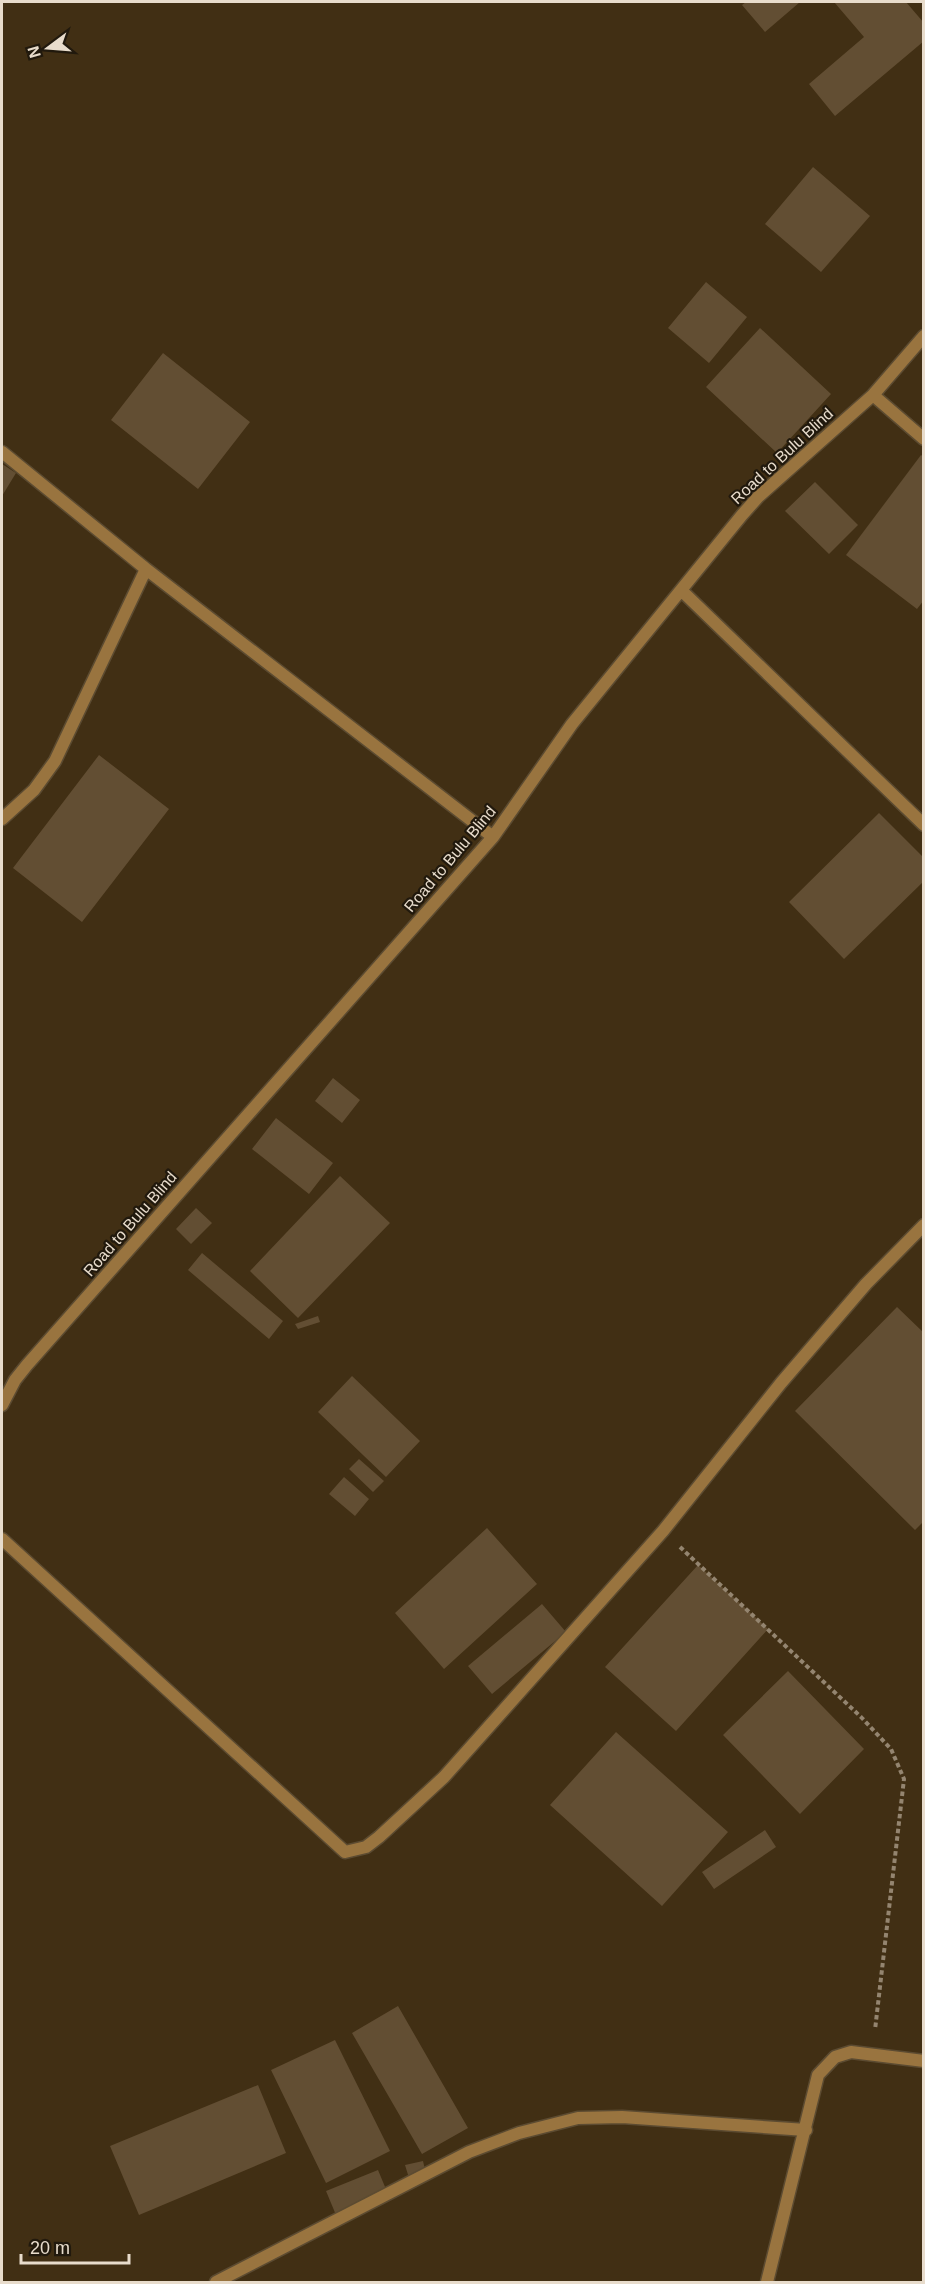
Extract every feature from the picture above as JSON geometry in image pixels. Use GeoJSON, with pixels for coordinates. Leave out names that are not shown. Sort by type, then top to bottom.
{"type":"FeatureCollection","features":[{"type":"Feature","properties":{"kind":"street","name":"Road to Bulu Blind"},"geometry":{"type":"LineString","coordinates":[[2,1405],[15,1380],[27,1365],[493,837],[572,724],[758,497],[873,395],[924,336]]}},
{"type":"Feature","properties":{"kind":"street"},"geometry":{"type":"LineString","coordinates":[[873,395],[924,439]]}},
{"type":"Feature","properties":{"kind":"street"},"geometry":{"type":"LineString","coordinates":[[2,452],[146,569],[493,837]]}},
{"type":"Feature","properties":{"kind":"street"},"geometry":{"type":"LineString","coordinates":[[2,819],[34,790],[55,762],[146,569]]}},
{"type":"Feature","properties":{"kind":"street"},"geometry":{"type":"LineString","coordinates":[[681,590],[924,825]]}},
{"type":"Feature","properties":{"kind":"street"},"geometry":{"type":"LineString","coordinates":[[2,1539],[345,1852],[366,1847],[444,1776],[663,1531],[781,1383],[867,1284],[924,1225]]}},
{"type":"Feature","properties":{"kind":"street"},"geometry":{"type":"LineString","coordinates":[[767,2283],[818,2075],[835,2057],[851,2052],[924,2061]]}},
{"type":"Feature","properties":{"kind":"street"},"geometry":{"type":"LineString","coordinates":[[216,2283],[469,2152],[519,2133],[578,2118],[622,2117],[806,2130]]}},
{"type":"Feature","properties":{"kind":"path"},"geometry":{"type":"LineString","coordinates":[[663,1531],[861,1717],[891,1749],[904,1779],[873,2055]]}},
{"type":"Feature","properties":{"kind":"building"},"geometry":{"type":"Polygon","coordinates":[[[746,2],[800,2],[765,32],[742,5],[746,2]]]}},
{"type":"Feature","properties":{"kind":"building"},"geometry":{"type":"Polygon","coordinates":[[[834,2],[906,2],[924,23],[924,41],[835,116],[809,84],[864,37],[834,2]]]}},
{"type":"Feature","properties":{"kind":"building"},"geometry":{"type":"Polygon","coordinates":[[[813,167],[870,216],[821,272],[765,224],[813,167]]]}},
{"type":"Feature","properties":{"kind":"building"},"geometry":{"type":"Polygon","coordinates":[[[706,282],[747,317],[709,363],[668,328],[706,282]]]}},
{"type":"Feature","properties":{"kind":"building"},"geometry":{"type":"Polygon","coordinates":[[[760,328],[831,394],[777,453],[706,387],[760,328]]]}},
{"type":"Feature","properties":{"kind":"building"},"geometry":{"type":"Polygon","coordinates":[[[163,353],[250,422],[198,489],[111,420],[163,353]]]}},
{"type":"Feature","properties":{"kind":"building"},"geometry":{"type":"Polygon","coordinates":[[[921,455],[924,457],[924,600],[917,609],[846,555],[921,455]]]}},
{"type":"Feature","properties":{"kind":"building"},"geometry":{"type":"Polygon","coordinates":[[[2,464],[16,473],[2,496],[2,464]]]}},
{"type":"Feature","properties":{"kind":"building"},"geometry":{"type":"Polygon","coordinates":[[[815,482],[858,525],[829,554],[785,511],[815,482]]]}},
{"type":"Feature","properties":{"kind":"building"},"geometry":{"type":"Polygon","coordinates":[[[99,755],[169,809],[82,922],[13,868],[99,755]]]}},
{"type":"Feature","properties":{"kind":"building"},"geometry":{"type":"Polygon","coordinates":[[[879,813],[924,858],[924,881],[844,959],[789,902],[879,813]]]}},
{"type":"Feature","properties":{"kind":"building"},"geometry":{"type":"Polygon","coordinates":[[[333,1078],[360,1100],[342,1123],[315,1101],[333,1078]]]}},
{"type":"Feature","properties":{"kind":"building"},"geometry":{"type":"Polygon","coordinates":[[[276,1118],[333,1163],[309,1194],[252,1149],[276,1118]]]}},
{"type":"Feature","properties":{"kind":"building"},"geometry":{"type":"Polygon","coordinates":[[[340,1176],[390,1223],[298,1318],[250,1271],[340,1176]]]}},
{"type":"Feature","properties":{"kind":"building"},"geometry":{"type":"Polygon","coordinates":[[[196,1208],[212,1223],[191,1244],[176,1229],[196,1208]]]}},
{"type":"Feature","properties":{"kind":"building"},"geometry":{"type":"Polygon","coordinates":[[[202,1253],[283,1321],[269,1339],[188,1270],[202,1253]]]}},
{"type":"Feature","properties":{"kind":"building"},"geometry":{"type":"Polygon","coordinates":[[[897,1307],[924,1333],[924,1521],[915,1530],[795,1411],[897,1307]]]}},
{"type":"Feature","properties":{"kind":"building"},"geometry":{"type":"Polygon","coordinates":[[[318,1316],[320,1322],[298,1329],[295,1324],[318,1316]]]}},
{"type":"Feature","properties":{"kind":"building"},"geometry":{"type":"Polygon","coordinates":[[[352,1376],[420,1441],[386,1477],[318,1412],[352,1376]]]}},
{"type":"Feature","properties":{"kind":"building"},"geometry":{"type":"Polygon","coordinates":[[[359,1459],[384,1481],[373,1492],[349,1469],[359,1459]]]}},
{"type":"Feature","properties":{"kind":"building"},"geometry":{"type":"Polygon","coordinates":[[[344,1477],[369,1499],[355,1516],[329,1494],[344,1477]]]}},
{"type":"Feature","properties":{"kind":"building"},"geometry":{"type":"Polygon","coordinates":[[[487,1528],[537,1584],[444,1669],[395,1613],[487,1528]]]}},
{"type":"Feature","properties":{"kind":"building"},"geometry":{"type":"Polygon","coordinates":[[[698,1565],[768,1629],[676,1731],[605,1667],[698,1565]]]}},
{"type":"Feature","properties":{"kind":"building"},"geometry":{"type":"Polygon","coordinates":[[[542,1604],[566,1632],[492,1694],[468,1666],[542,1604]]]}},
{"type":"Feature","properties":{"kind":"building"},"geometry":{"type":"Polygon","coordinates":[[[788,1671],[864,1749],[800,1814],[723,1735],[788,1671]]]}},
{"type":"Feature","properties":{"kind":"building"},"geometry":{"type":"Polygon","coordinates":[[[616,1732],[728,1832],[662,1906],[550,1805],[616,1732]]]}},
{"type":"Feature","properties":{"kind":"building"},"geometry":{"type":"Polygon","coordinates":[[[765,1830],[776,1847],[714,1889],[702,1872],[765,1830]]]}},
{"type":"Feature","properties":{"kind":"building"},"geometry":{"type":"Polygon","coordinates":[[[398,2006],[468,2128],[422,2154],[352,2033],[398,2006]]]}},
{"type":"Feature","properties":{"kind":"building"},"geometry":{"type":"Polygon","coordinates":[[[335,2040],[390,2151],[326,2183],[271,2070],[335,2040]]]}},
{"type":"Feature","properties":{"kind":"building"},"geometry":{"type":"Polygon","coordinates":[[[258,2085],[286,2153],[139,2215],[110,2146],[258,2085]]]}},
{"type":"Feature","properties":{"kind":"building"},"geometry":{"type":"Polygon","coordinates":[[[423,2161],[426,2174],[409,2178],[405,2165],[423,2161]]]}},
{"type":"Feature","properties":{"kind":"building"},"geometry":{"type":"Polygon","coordinates":[[[378,2170],[388,2194],[336,2215],[326,2191],[378,2170]]]}}]}
